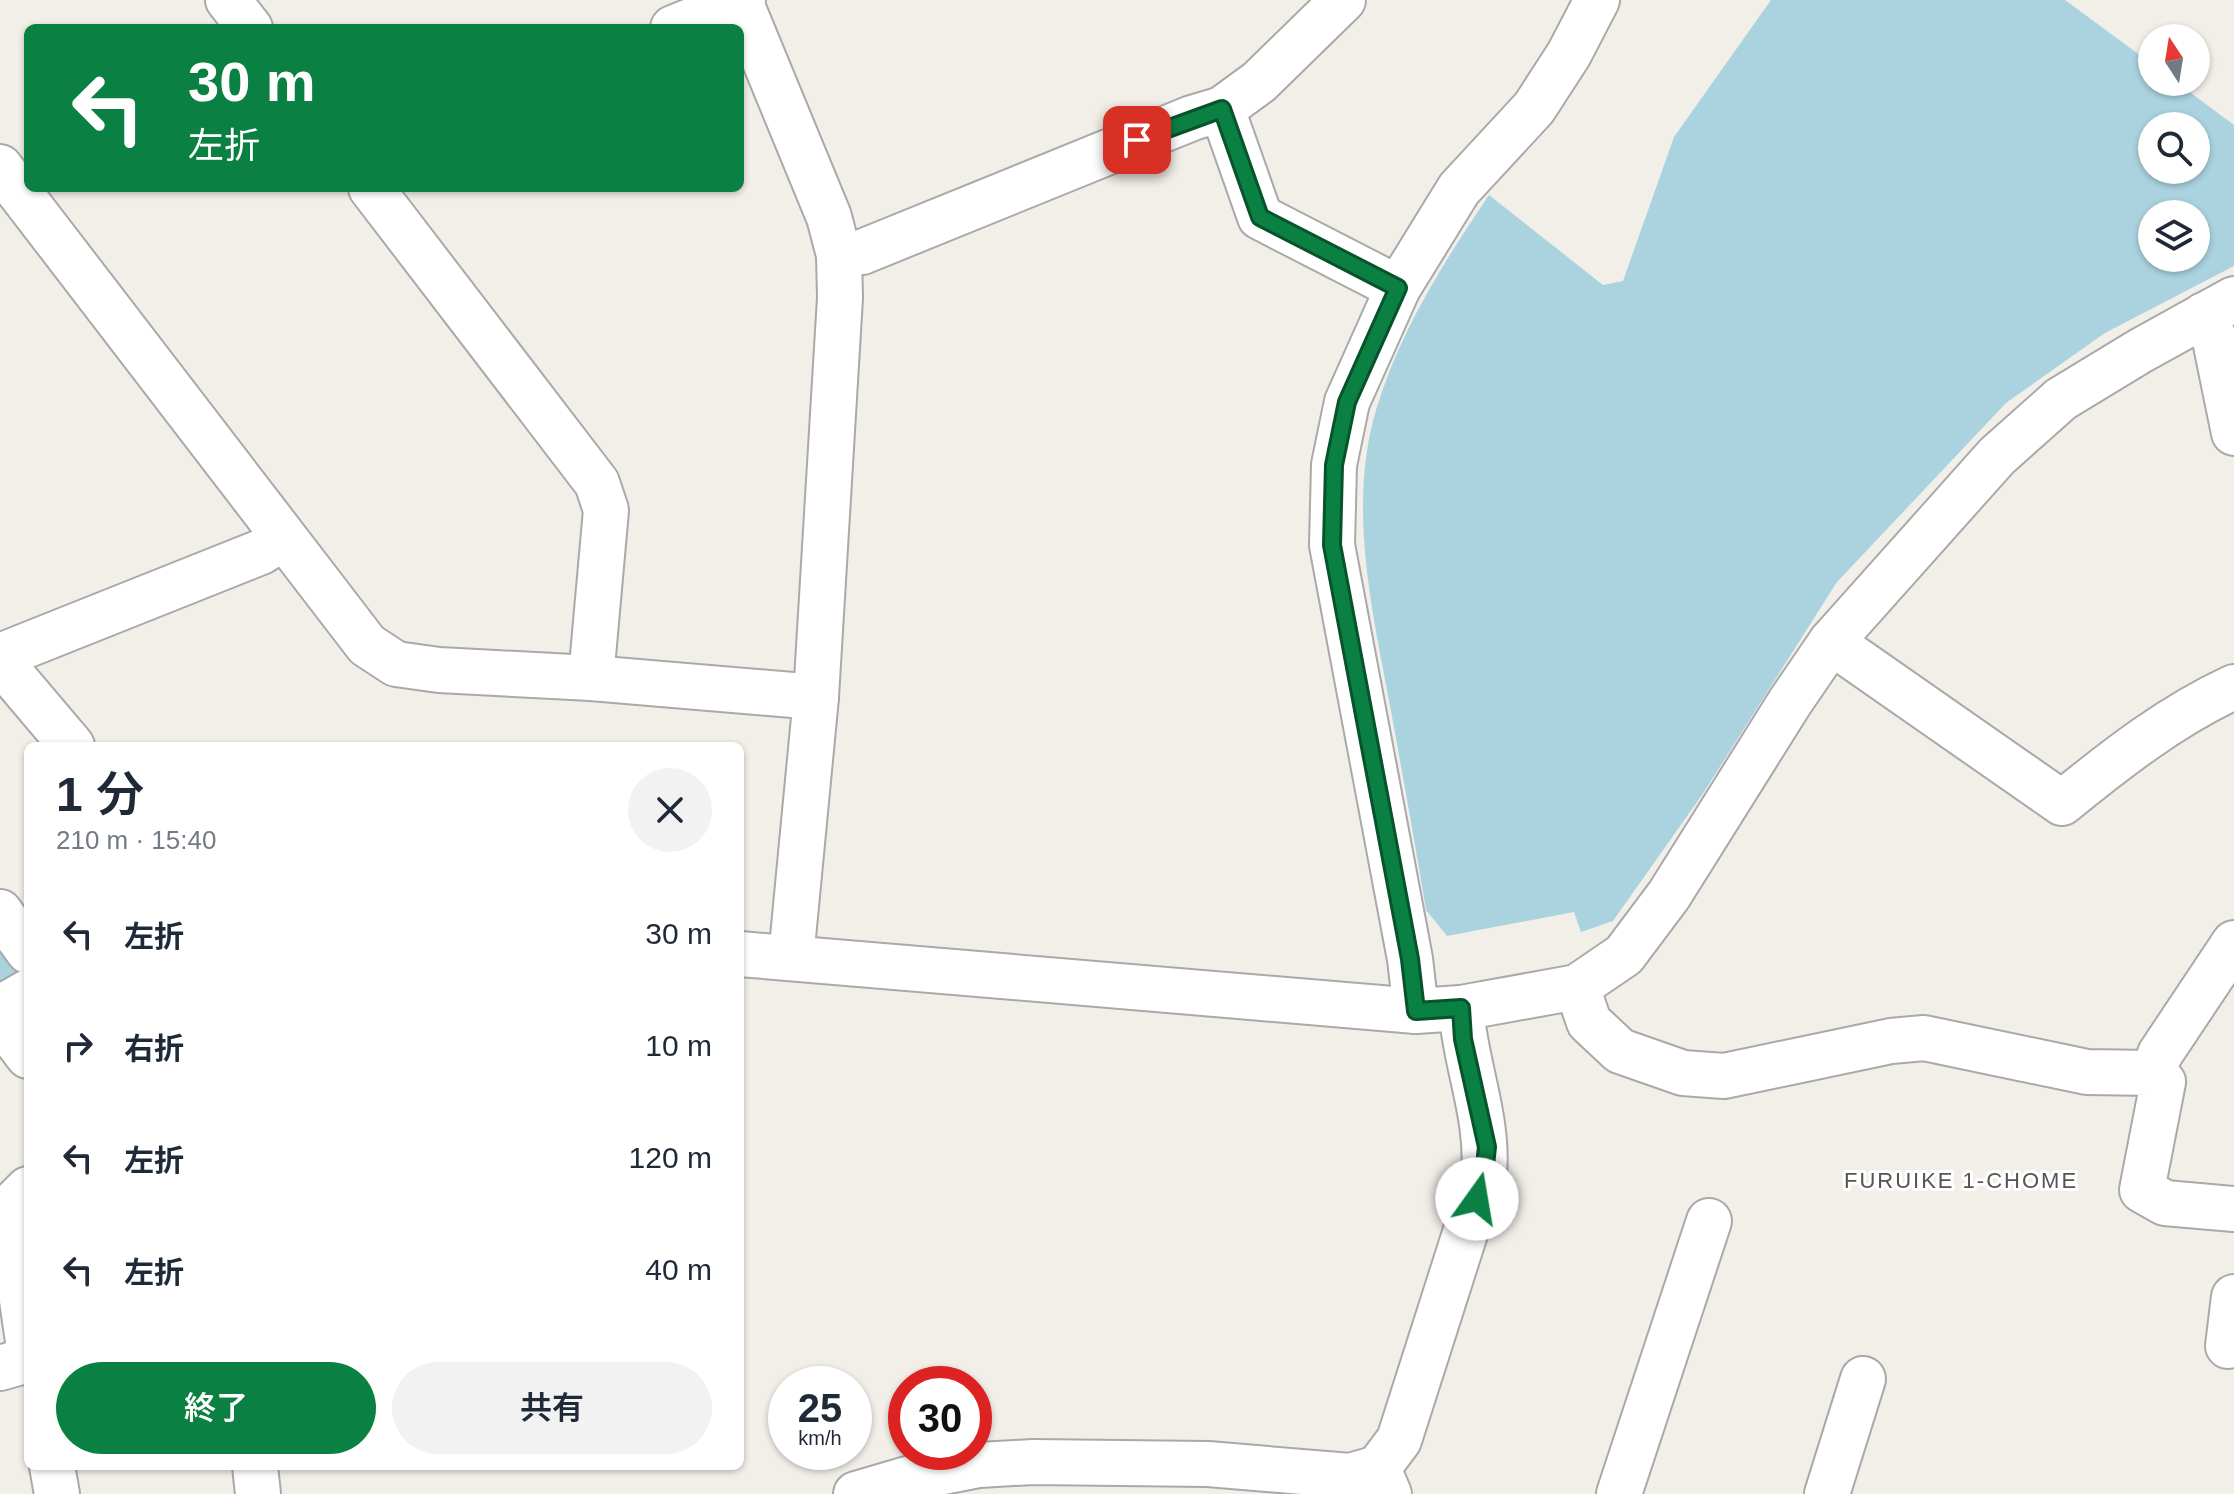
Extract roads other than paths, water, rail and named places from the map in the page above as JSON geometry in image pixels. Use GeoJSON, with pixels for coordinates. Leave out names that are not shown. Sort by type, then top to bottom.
{"type":"FeatureCollection","features":[{"type":"Feature","properties":{"kind":"street"},"geometry":{"type":"LineString","coordinates":[[228,0],[247,24]]}},
{"type":"Feature","properties":{"kind":"street"},"geometry":{"type":"LineString","coordinates":[[683,24],[742,0],[829,217],[839,255],[840,298],[816,697],[791,958]]}},
{"type":"Feature","properties":{"kind":"street"},"geometry":{"type":"LineString","coordinates":[[839,255],[862,252],[1192,118],[1222,109],[1259,82],[1343,0]]}},
{"type":"Feature","properties":{"kind":"street"},"geometry":{"type":"LineString","coordinates":[[1416,1011],[1407,943],[1332,545],[1334,465],[1347,402],[1398,288],[1459,189],[1534,108],[1569,54],[1597,0]]}},
{"type":"Feature","properties":{"kind":"street"},"geometry":{"type":"LineString","coordinates":[[1222,109],[1260,217],[1398,288]]}},
{"type":"Feature","properties":{"kind":"street"},"geometry":{"type":"LineString","coordinates":[[0,167],[367,645],[396,664],[439,670],[591,678],[816,697]]}},
{"type":"Feature","properties":{"kind":"street"},"geometry":{"type":"LineString","coordinates":[[374,192],[597,483],[606,510],[591,678]]}},
{"type":"Feature","properties":{"kind":"street"},"geometry":{"type":"LineString","coordinates":[[2219,307],[2215,340],[2234,433]]}},
{"type":"Feature","properties":{"kind":"street"},"geometry":{"type":"LineString","coordinates":[[744,954],[1416,1011],[1461,1008],[1577,987],[1624,955],[1669,895],[1831,642],[1997,456],[2061,399],[2219,307]]}},
{"type":"Feature","properties":{"kind":"street"},"geometry":{"type":"LineString","coordinates":[[69,742],[0,658],[246,558],[283,538]]}},
{"type":"Feature","properties":{"kind":"street"},"geometry":{"type":"LineString","coordinates":[[1831,642],[2062,803],[2134,745],[2211,697],[2234,687]]}},
{"type":"Feature","properties":{"kind":"street"},"geometry":{"type":"LineString","coordinates":[[0,912],[24,945]]}},
{"type":"Feature","properties":{"kind":"street"},"geometry":{"type":"LineString","coordinates":[[2153,1073],[2160,1054],[2234,943]]}},
{"type":"Feature","properties":{"kind":"street"},"geometry":{"type":"LineString","coordinates":[[1577,987],[1589,1022],[1620,1051],[1683,1073],[1724,1076],[1891,1041],[1924,1038],[2087,1072],[2153,1073],[2163,1082],[2142,1190],[2165,1203],[2234,1209]]}},
{"type":"Feature","properties":{"kind":"street"},"geometry":{"type":"LineString","coordinates":[[0,1008],[24,994]]}},
{"type":"Feature","properties":{"kind":"street"},"geometry":{"type":"LineString","coordinates":[[856,1494],[907,1479],[979,1465],[1033,1462],[1206,1479],[1350,1476],[1383,1481],[1484,1174],[1487,1147],[1463,1039],[1461,1008]]}},
{"type":"Feature","properties":{"kind":"street"},"geometry":{"type":"LineString","coordinates":[[0,1019],[24,1051]]}},
{"type":"Feature","properties":{"kind":"street"},"geometry":{"type":"LineString","coordinates":[[24,1193],[17,1200],[11,1225],[24,1314]]}},
{"type":"Feature","properties":{"kind":"street"},"geometry":{"type":"LineString","coordinates":[[1619,1494],[1709,1221]]}},
{"type":"Feature","properties":{"kind":"street"},"geometry":{"type":"LineString","coordinates":[[2228,1346],[2234,1297]]}},
{"type":"Feature","properties":{"kind":"street"},"geometry":{"type":"LineString","coordinates":[[0,1368],[24,1361]]}},
{"type":"Feature","properties":{"kind":"street"},"geometry":{"type":"LineString","coordinates":[[1827,1494],[1863,1379]]}},
{"type":"Feature","properties":{"kind":"street"},"geometry":{"type":"LineString","coordinates":[[53,1470],[57,1494]]}},
{"type":"Feature","properties":{"kind":"street"},"geometry":{"type":"LineString","coordinates":[[255,1470],[258,1494]]}},
{"type":"Feature","properties":{"kind":"water"},"geometry":{"type":"Polygon","coordinates":[[[1771,0],[2065,0],[2138,54],[2138,96],[2195,96],[2234,125],[2234,266],[2105,333],[2006,403],[1837,582],[1702,795],[1613,921],[1581,932],[1574,912],[1447,936],[1426,910],[1371,599],[1363,523],[1364,485],[1376,410],[1397,353],[1424,298],[1489,195],[1603,285],[1623,281],[1674,137],[1771,0]]]}},
{"type":"Feature","properties":{"kind":"waterway"},"geometry":{"type":"LineString","coordinates":[[0,964],[24,999]]}},
{"type":"Feature","properties":{"kind":"district","name":"FURUIKE 1-CHOME"},"geometry":{"type":"Point","coordinates":[1961,1180]}}]}
